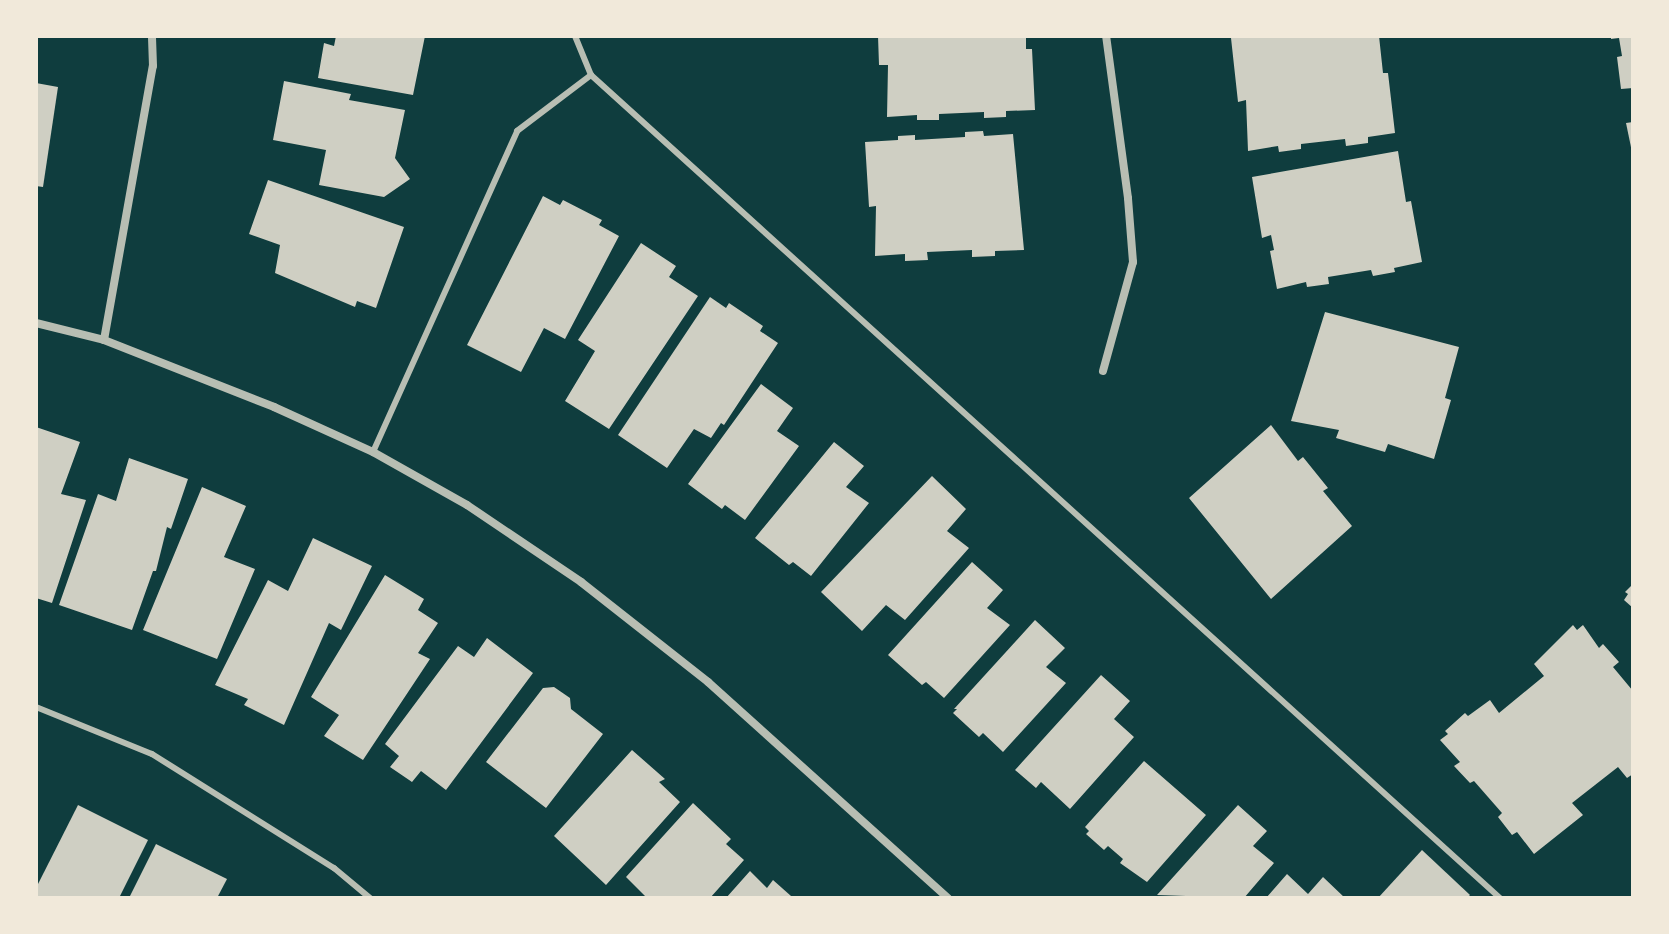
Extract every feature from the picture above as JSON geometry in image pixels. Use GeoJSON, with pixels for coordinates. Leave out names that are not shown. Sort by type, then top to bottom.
{"type":"FeatureCollection","features":[{"type":"Feature","properties":{"kind":"street"},"geometry":{"type":"LineString","coordinates":[[104,340],[153,66],[152,36]]}},
{"type":"Feature","properties":{"kind":"street"},"geometry":{"type":"LineString","coordinates":[[1103,371],[1133,262],[1128,198],[1106,36]]}},
{"type":"Feature","properties":{"kind":"street"},"geometry":{"type":"LineString","coordinates":[[36,323],[104,340],[274,407],[373,452],[467,505],[581,582],[708,682],[948,898]]}},
{"type":"Feature","properties":{"kind":"lane"},"geometry":{"type":"LineString","coordinates":[[575,36],[591,75],[1500,898]]}},
{"type":"Feature","properties":{"kind":"lane"},"geometry":{"type":"LineString","coordinates":[[373,452],[517,131],[591,75]]}},
{"type":"Feature","properties":{"kind":"lane"},"geometry":{"type":"LineString","coordinates":[[36,707],[152,754],[334,868],[370,898]]}},
{"type":"Feature","properties":{"kind":"building"},"geometry":{"type":"Polygon","coordinates":[[[336,36],[425,36],[413,95],[318,78],[324,43],[334,46],[336,36]]]}},
{"type":"Feature","properties":{"kind":"building"},"geometry":{"type":"Polygon","coordinates":[[[878,36],[1026,36],[1026,49],[1032,49],[1035,110],[1006,111],[1006,117],[984,118],[984,112],[939,114],[939,120],[917,120],[917,115],[887,117],[888,65],[879,65],[878,36]]]}},
{"type":"Feature","properties":{"kind":"building"},"geometry":{"type":"Polygon","coordinates":[[[1379,36],[1383,73],[1388,73],[1395,133],[1368,137],[1368,143],[1346,146],[1345,139],[1301,144],[1301,149],[1279,152],[1278,146],[1248,151],[1246,100],[1238,102],[1231,38],[1379,36]]]}},
{"type":"Feature","properties":{"kind":"building"},"geometry":{"type":"Polygon","coordinates":[[[1611,36],[1633,36],[1633,88],[1621,89],[1617,57],[1622,56],[1619,38],[1611,39],[1611,36]]]}},
{"type":"Feature","properties":{"kind":"building"},"geometry":{"type":"Polygon","coordinates":[[[284,81],[351,94],[349,100],[405,110],[395,158],[410,179],[384,197],[319,185],[326,150],[273,140],[284,81]]]}},
{"type":"Feature","properties":{"kind":"building"},"geometry":{"type":"Polygon","coordinates":[[[36,83],[58,87],[43,187],[36,186],[36,83]]]}},
{"type":"Feature","properties":{"kind":"building"},"geometry":{"type":"Polygon","coordinates":[[[1633,122],[1633,152],[1632,152],[1626,123],[1633,122]]]}},
{"type":"Feature","properties":{"kind":"building"},"geometry":{"type":"Polygon","coordinates":[[[983,131],[984,136],[1013,134],[1024,250],[995,251],[995,256],[972,257],[972,250],[927,252],[928,260],[905,261],[905,254],[875,256],[876,206],[869,207],[865,142],[898,140],[898,136],[915,135],[915,140],[965,137],[965,132],[983,131]]]}},
{"type":"Feature","properties":{"kind":"building"},"geometry":{"type":"Polygon","coordinates":[[[1398,151],[1406,202],[1411,201],[1422,262],[1394,268],[1395,272],[1373,276],[1371,270],[1328,277],[1329,284],[1307,287],[1306,282],[1277,289],[1270,251],[1274,250],[1271,235],[1262,238],[1252,177],[1398,151]]]}},
{"type":"Feature","properties":{"kind":"building"},"geometry":{"type":"Polygon","coordinates":[[[268,180],[404,227],[376,308],[357,301],[355,307],[275,273],[280,245],[249,234],[268,180]]]}},
{"type":"Feature","properties":{"kind":"building"},"geometry":{"type":"Polygon","coordinates":[[[543,196],[560,205],[563,200],[602,220],[599,225],[619,236],[565,339],[544,328],[521,372],[467,345],[543,196]]]}},
{"type":"Feature","properties":{"kind":"building"},"geometry":{"type":"Polygon","coordinates":[[[641,243],[676,266],[669,277],[698,296],[609,429],[565,401],[595,351],[578,340],[641,243]]]}},
{"type":"Feature","properties":{"kind":"building"},"geometry":{"type":"Polygon","coordinates":[[[710,297],[726,308],[729,303],[763,326],[760,331],[778,343],[724,425],[721,423],[711,438],[694,429],[667,468],[618,435],[710,297]]]}},
{"type":"Feature","properties":{"kind":"building"},"geometry":{"type":"Polygon","coordinates":[[[1325,312],[1459,347],[1445,398],[1451,400],[1434,459],[1388,444],[1385,452],[1336,438],[1339,430],[1291,421],[1325,312]]]}},
{"type":"Feature","properties":{"kind":"building"},"geometry":{"type":"Polygon","coordinates":[[[761,384],[793,408],[777,431],[799,446],[745,520],[725,505],[722,509],[688,484],[761,384]]]}},
{"type":"Feature","properties":{"kind":"building"},"geometry":{"type":"Polygon","coordinates":[[[1271,425],[1298,461],[1303,457],[1328,488],[1323,491],[1352,526],[1271,599],[1189,498],[1271,425]]]}},
{"type":"Feature","properties":{"kind":"building"},"geometry":{"type":"Polygon","coordinates":[[[36,427],[80,442],[61,494],[86,500],[52,603],[36,598],[36,427]]]}},
{"type":"Feature","properties":{"kind":"building"},"geometry":{"type":"Polygon","coordinates":[[[834,442],[864,466],[846,487],[869,503],[811,576],[793,562],[789,565],[755,538],[834,442]]]}},
{"type":"Feature","properties":{"kind":"building"},"geometry":{"type":"Polygon","coordinates":[[[129,458],[188,479],[171,529],[167,527],[156,571],[153,571],[132,630],[59,605],[98,494],[116,501],[129,458]]]}},
{"type":"Feature","properties":{"kind":"building"},"geometry":{"type":"Polygon","coordinates":[[[932,476],[966,509],[947,531],[969,548],[905,620],[886,605],[862,631],[821,592],[932,476]]]}},
{"type":"Feature","properties":{"kind":"building"},"geometry":{"type":"Polygon","coordinates":[[[202,487],[246,506],[224,557],[255,569],[217,659],[143,630],[202,487]]]}},
{"type":"Feature","properties":{"kind":"building"},"geometry":{"type":"Polygon","coordinates":[[[313,538],[372,566],[341,630],[329,623],[284,725],[244,705],[248,699],[215,685],[268,580],[288,591],[313,538]]]}},
{"type":"Feature","properties":{"kind":"building"},"geometry":{"type":"Polygon","coordinates":[[[972,562],[1003,590],[987,608],[1010,625],[944,698],[926,682],[922,685],[888,655],[972,562]]]}},
{"type":"Feature","properties":{"kind":"building"},"geometry":{"type":"Polygon","coordinates":[[[385,575],[424,599],[418,610],[438,623],[418,653],[430,659],[363,760],[324,736],[339,715],[311,697],[385,575]]]}},
{"type":"Feature","properties":{"kind":"building"},"geometry":{"type":"Polygon","coordinates":[[[1633,584],[1633,608],[1624,600],[1628,594],[1625,592],[1633,584]]]}},
{"type":"Feature","properties":{"kind":"building"},"geometry":{"type":"Polygon","coordinates":[[[1035,620],[1065,648],[1046,667],[1066,683],[1003,752],[983,733],[979,737],[953,713],[1035,620]]]}},
{"type":"Feature","properties":{"kind":"building"},"geometry":{"type":"Polygon","coordinates":[[[1573,625],[1577,630],[1583,625],[1599,648],[1603,644],[1619,662],[1613,667],[1633,691],[1633,774],[1627,778],[1618,767],[1572,803],[1583,815],[1534,854],[1517,832],[1512,835],[1498,817],[1502,813],[1474,781],[1470,783],[1454,766],[1460,762],[1440,740],[1448,734],[1445,731],[1465,713],[1468,716],[1490,700],[1499,713],[1544,676],[1534,664],[1573,625]]]}},
{"type":"Feature","properties":{"kind":"building"},"geometry":{"type":"Polygon","coordinates":[[[487,638],[533,673],[446,790],[421,771],[412,782],[390,767],[399,756],[385,744],[458,646],[474,657],[487,638]]]}},
{"type":"Feature","properties":{"kind":"building"},"geometry":{"type":"Polygon","coordinates":[[[1101,675],[1130,701],[1114,719],[1134,737],[1070,809],[1041,782],[1036,788],[1015,770],[1101,675]]]}},
{"type":"Feature","properties":{"kind":"building"},"geometry":{"type":"Polygon","coordinates":[[[554,687],[570,698],[571,709],[603,734],[546,808],[486,762],[543,688],[554,687]]]}},
{"type":"Feature","properties":{"kind":"building"},"geometry":{"type":"Polygon","coordinates":[[[632,750],[665,779],[659,782],[680,802],[606,885],[554,836],[632,750]]]}},
{"type":"Feature","properties":{"kind":"building"},"geometry":{"type":"Polygon","coordinates":[[[1144,761],[1206,815],[1147,882],[1120,863],[1123,859],[1108,846],[1104,850],[1086,834],[1089,831],[1085,827],[1144,761]]]}},
{"type":"Feature","properties":{"kind":"building"},"geometry":{"type":"Polygon","coordinates":[[[693,803],[731,839],[726,844],[744,860],[710,898],[647,898],[626,877],[693,803]]]}},
{"type":"Feature","properties":{"kind":"building"},"geometry":{"type":"Polygon","coordinates":[[[78,805],[148,840],[119,898],[36,898],[36,888],[78,805]]]}},
{"type":"Feature","properties":{"kind":"building"},"geometry":{"type":"Polygon","coordinates":[[[1238,805],[1267,831],[1253,846],[1274,863],[1244,898],[1157,895],[1238,805]]]}},
{"type":"Feature","properties":{"kind":"building"},"geometry":{"type":"Polygon","coordinates":[[[156,844],[227,879],[217,898],[129,898],[156,844]]]}},
{"type":"Feature","properties":{"kind":"building"},"geometry":{"type":"Polygon","coordinates":[[[1422,850],[1470,895],[1467,898],[1378,898],[1422,850]]]}},
{"type":"Feature","properties":{"kind":"building"},"geometry":{"type":"Polygon","coordinates":[[[750,871],[767,888],[773,880],[791,896],[726,898],[750,871]]]}},
{"type":"Feature","properties":{"kind":"building"},"geometry":{"type":"Polygon","coordinates":[[[1287,874],[1308,894],[1323,877],[1345,898],[1266,898],[1287,874]]]}}]}
